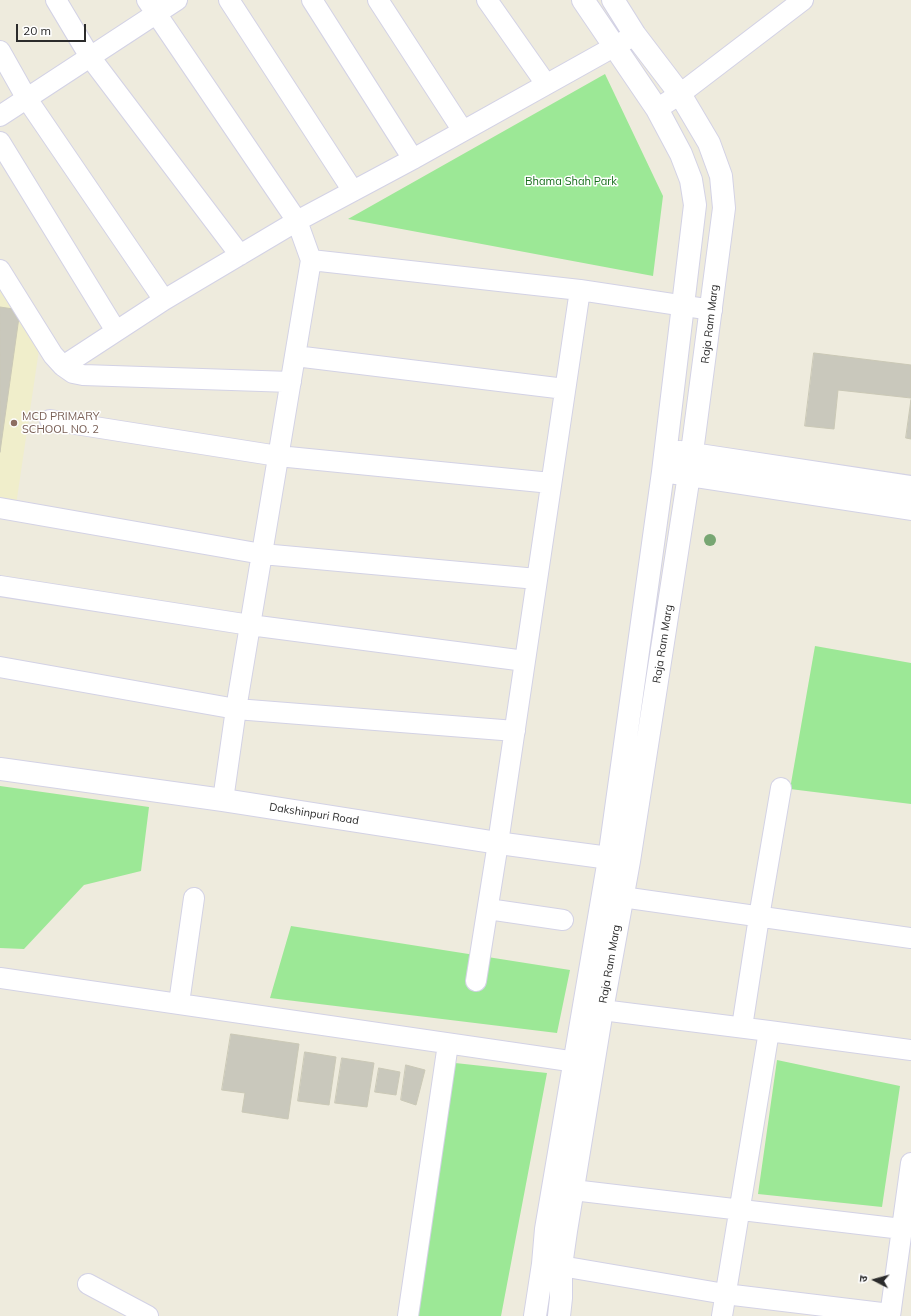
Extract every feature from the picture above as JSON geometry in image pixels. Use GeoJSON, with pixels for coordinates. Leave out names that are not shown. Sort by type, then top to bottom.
{"type":"FeatureCollection","features":[{"type":"Feature","properties":{"kind":"street"},"geometry":{"type":"LineString","coordinates":[[56,0],[90,57],[240,255]]}},
{"type":"Feature","properties":{"kind":"street"},"geometry":{"type":"LineString","coordinates":[[0,116],[90,57],[151,7],[177,0]]}},
{"type":"Feature","properties":{"kind":"street"},"geometry":{"type":"LineString","coordinates":[[230,0],[353,191]]}},
{"type":"Feature","properties":{"kind":"street"},"geometry":{"type":"LineString","coordinates":[[312,0],[413,159]]}},
{"type":"Feature","properties":{"kind":"street"},"geometry":{"type":"LineString","coordinates":[[378,0],[463,131]]}},
{"type":"Feature","properties":{"kind":"street"},"geometry":{"type":"LineString","coordinates":[[487,0],[546,84]]}},
{"type":"Feature","properties":{"kind":"street","name":"Raja Ram Marg"},"geometry":{"type":"LineString","coordinates":[[559,1316],[562,1266],[573,1190],[584,1064],[602,1010],[622,897],[619,860],[694,206],[691,180],[681,154],[657,109],[583,0]]}},
{"type":"Feature","properties":{"kind":"street","name":"Raja Ram Marg"},"geometry":{"type":"LineString","coordinates":[[535,1316],[543,1264],[546,1229],[584,1064],[619,860],[691,464],[724,208],[721,176],[709,143],[680,94],[635,35],[613,0]]}},
{"type":"Feature","properties":{"kind":"street"},"geometry":{"type":"LineString","coordinates":[[657,109],[680,94],[803,0]]}},
{"type":"Feature","properties":{"kind":"street"},"geometry":{"type":"LineString","coordinates":[[151,7],[297,222],[311,260],[236,709],[223,800]]}},
{"type":"Feature","properties":{"kind":"street"},"geometry":{"type":"LineString","coordinates":[[63,366],[164,300],[297,222],[635,35]]}},
{"type":"Feature","properties":{"kind":"street"},"geometry":{"type":"LineString","coordinates":[[0,51],[27,99],[164,300]]}},
{"type":"Feature","properties":{"kind":"street"},"geometry":{"type":"LineString","coordinates":[[0,142],[116,331]]}},
{"type":"Feature","properties":{"kind":"street"},"geometry":{"type":"LineString","coordinates":[[311,260],[580,290],[712,310]]}},
{"type":"Feature","properties":{"kind":"street"},"geometry":{"type":"LineString","coordinates":[[0,270],[53,355],[63,366],[73,373],[83,375],[291,382]]}},
{"type":"Feature","properties":{"kind":"street"},"geometry":{"type":"LineString","coordinates":[[476,981],[515,731],[580,290]]}},
{"type":"Feature","properties":{"kind":"street"},"geometry":{"type":"LineString","coordinates":[[295,356],[565,389]]}},
{"type":"Feature","properties":{"kind":"street"},"geometry":{"type":"LineString","coordinates":[[50,420],[278,456],[551,483]]}},
{"type":"Feature","properties":{"kind":"street"},"geometry":{"type":"LineString","coordinates":[[666,450],[691,464],[911,509]]}},
{"type":"Feature","properties":{"kind":"street"},"geometry":{"type":"LineString","coordinates":[[663,472],[691,464],[911,487]]}},
{"type":"Feature","properties":{"kind":"street"},"geometry":{"type":"LineString","coordinates":[[0,508],[262,554],[537,578]]}},
{"type":"Feature","properties":{"kind":"street"},"geometry":{"type":"LineString","coordinates":[[0,586],[250,625],[525,661]]}},
{"type":"Feature","properties":{"kind":"street"},"geometry":{"type":"LineString","coordinates":[[0,667],[236,709],[515,731]]}},
{"type":"Feature","properties":{"kind":"street","name":"Dakshinpuri Road"},"geometry":{"type":"LineString","coordinates":[[0,769],[223,800],[498,843],[619,860]]}},
{"type":"Feature","properties":{"kind":"street"},"geometry":{"type":"LineString","coordinates":[[742,1027],[781,788]]}},
{"type":"Feature","properties":{"kind":"street"},"geometry":{"type":"LineString","coordinates":[[622,897],[911,938]]}},
{"type":"Feature","properties":{"kind":"street"},"geometry":{"type":"LineString","coordinates":[[179,1004],[194,898]]}},
{"type":"Feature","properties":{"kind":"street"},"geometry":{"type":"LineString","coordinates":[[488,909],[563,920]]}},
{"type":"Feature","properties":{"kind":"street"},"geometry":{"type":"LineString","coordinates":[[0,978],[584,1064]]}},
{"type":"Feature","properties":{"kind":"street"},"geometry":{"type":"LineString","coordinates":[[602,1010],[769,1030],[911,1050]]}},
{"type":"Feature","properties":{"kind":"street"},"geometry":{"type":"LineString","coordinates":[[722,1316],[769,1030]]}},
{"type":"Feature","properties":{"kind":"street"},"geometry":{"type":"LineString","coordinates":[[408,1316],[448,1044]]}},
{"type":"Feature","properties":{"kind":"street"},"geometry":{"type":"LineString","coordinates":[[562,1266],[726,1294],[890,1315],[911,1163]]}},
{"type":"Feature","properties":{"kind":"street"},"geometry":{"type":"LineString","coordinates":[[573,1190],[902,1228]]}},
{"type":"Feature","properties":{"kind":"street"},"geometry":{"type":"LineString","coordinates":[[88,1284],[148,1316]]}},
{"type":"Feature","properties":{"kind":"shaded area","name":"MCD PRIMARY SCHOOL NO. 2"},"geometry":{"type":"Polygon","coordinates":[[[0,279],[40,343],[16,505],[0,503],[0,279]]]}},
{"type":"Feature","properties":{"kind":"green space","name":"Bhama Shah Park"},"geometry":{"type":"Polygon","coordinates":[[[605,74],[663,196],[653,276],[348,219],[605,74]]]}},
{"type":"Feature","properties":{"kind":"green space"},"geometry":{"type":"Polygon","coordinates":[[[815,646],[911,663],[911,804],[790,789],[815,646]]]}},
{"type":"Feature","properties":{"kind":"green space"},"geometry":{"type":"Polygon","coordinates":[[[0,786],[149,807],[141,871],[84,885],[24,949],[0,948],[0,786]]]}},
{"type":"Feature","properties":{"kind":"green space"},"geometry":{"type":"Polygon","coordinates":[[[291,926],[570,970],[557,1033],[270,998],[291,926]]]}},
{"type":"Feature","properties":{"kind":"green space"},"geometry":{"type":"Polygon","coordinates":[[[777,1060],[900,1086],[882,1207],[758,1194],[777,1060]]]}},
{"type":"Feature","properties":{"kind":"green space"},"geometry":{"type":"Polygon","coordinates":[[[446,1062],[547,1073],[501,1316],[414,1316],[446,1062]]]}},
{"type":"Feature","properties":{"kind":"building"},"geometry":{"type":"Polygon","coordinates":[[[0,307],[20,310],[0,452],[0,307]]]}},
{"type":"Feature","properties":{"kind":"building"},"geometry":{"type":"Polygon","coordinates":[[[814,353],[911,365],[911,398],[838,390],[834,429],[805,426],[814,353]]]}},
{"type":"Feature","properties":{"kind":"building"},"geometry":{"type":"Polygon","coordinates":[[[911,400],[911,439],[906,438],[911,400]]]}},
{"type":"Feature","properties":{"kind":"building"},"geometry":{"type":"Polygon","coordinates":[[[231,1034],[299,1044],[288,1119],[242,1112],[245,1093],[222,1090],[231,1034]]]}},
{"type":"Feature","properties":{"kind":"building"},"geometry":{"type":"Polygon","coordinates":[[[305,1052],[336,1057],[329,1105],[298,1101],[305,1052]]]}},
{"type":"Feature","properties":{"kind":"building"},"geometry":{"type":"Polygon","coordinates":[[[342,1058],[374,1063],[367,1107],[335,1103],[342,1058]]]}},
{"type":"Feature","properties":{"kind":"building"},"geometry":{"type":"Polygon","coordinates":[[[406,1065],[425,1070],[416,1105],[401,1100],[406,1065]]]}},
{"type":"Feature","properties":{"kind":"building"},"geometry":{"type":"Polygon","coordinates":[[[379,1068],[400,1072],[396,1095],[375,1092],[379,1068]]]}},
{"type":"Feature","properties":{"kind":"place","name":"MCD PRIMARY SCHOOL NO. 2"},"geometry":{"type":"Point","coordinates":[14,423]}}]}
